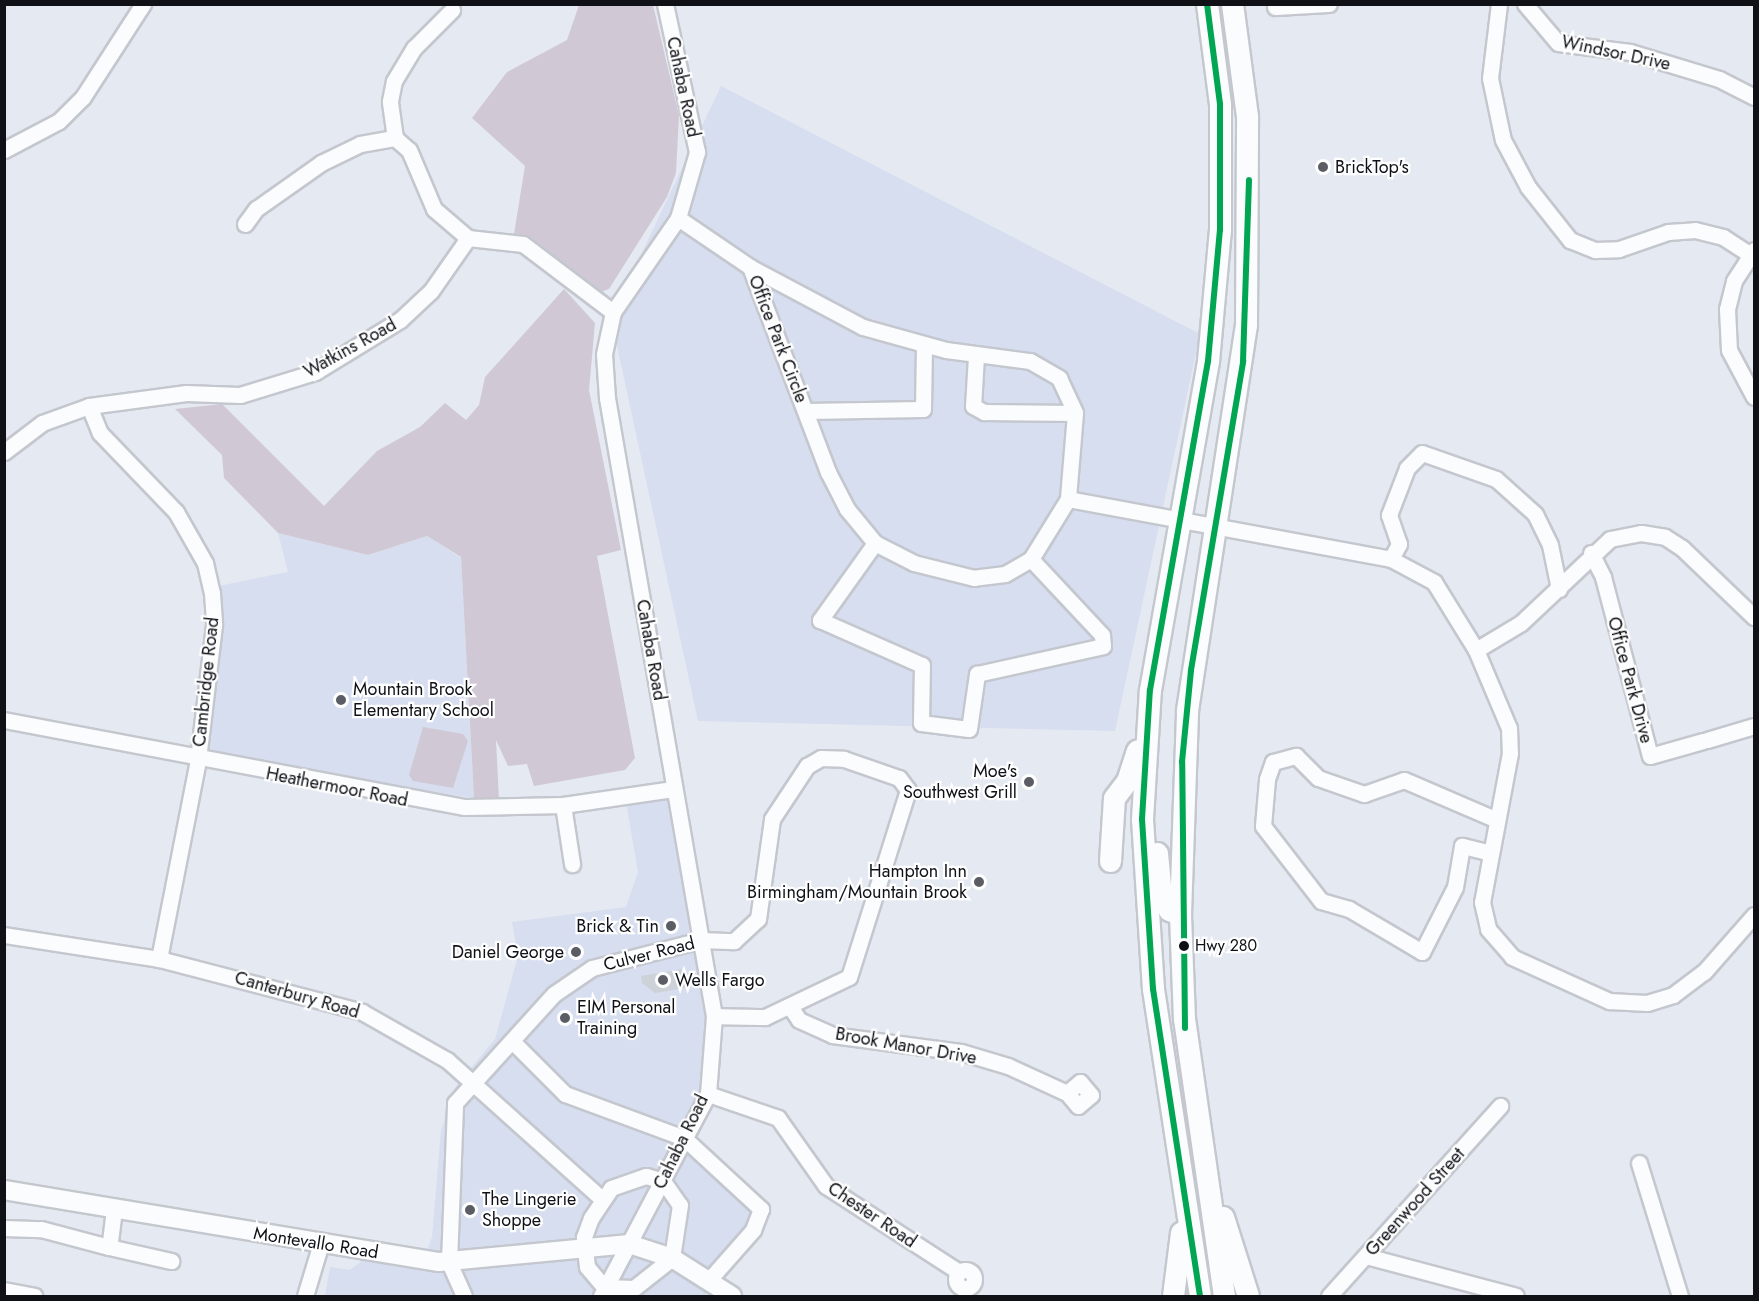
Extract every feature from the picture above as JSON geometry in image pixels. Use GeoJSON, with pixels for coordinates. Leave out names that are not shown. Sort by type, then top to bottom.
{"type":"FeatureCollection","features":[{"type":"Feature","properties":{"kind":"highway"},"geometry":{"type":"LineString","coordinates":[[1200,1296],[1183,1190],[1145,903],[1147,725],[1178,520],[1208,361],[1220,230],[1220,104],[1207,4]]}},
{"type":"Feature","properties":{"kind":"highway"},"geometry":{"type":"LineString","coordinates":[[1224,1296],[1184,1019],[1180,914],[1187,710],[1244,349],[1250,230],[1247,116],[1233,4]]}},
{"type":"Feature","properties":{"kind":"highway"},"geometry":{"type":"LineString","coordinates":[[1110,861],[1113,798],[1127,781],[1147,725]]}},
{"type":"Feature","properties":{"kind":"highway"},"geometry":{"type":"LineString","coordinates":[[1147,725],[1161,896],[1169,910],[1180,914]]}},
{"type":"Feature","properties":{"kind":"highway"},"geometry":{"type":"LineString","coordinates":[[1145,903],[1161,936],[1173,1022],[1201,1138],[1248,1296]]}},
{"type":"Feature","properties":{"kind":"highway"},"geometry":{"type":"LineString","coordinates":[[1173,1296],[1183,1190]]}},
{"type":"Feature","properties":{"kind":"main road","name":"Montevallo Road"},"geometry":{"type":"LineString","coordinates":[[4,1190],[449,1262],[583,1246],[629,1244]]}},
{"type":"Feature","properties":{"kind":"main road"},"geometry":{"type":"LineString","coordinates":[[629,1244],[672,1258],[710,1287],[732,1296]]}},
{"type":"Feature","properties":{"kind":"street"},"geometry":{"type":"LineString","coordinates":[[4,150],[59,120],[83,97],[143,4]]}},
{"type":"Feature","properties":{"kind":"street","name":"Cahaba Road"},"geometry":{"type":"LineString","coordinates":[[602,1292],[708,1094],[714,1016],[607,398],[604,354],[606,308],[678,218],[697,152],[665,4]]}},
{"type":"Feature","properties":{"kind":"street"},"geometry":{"type":"LineString","coordinates":[[1275,7],[1329,4]]}},
{"type":"Feature","properties":{"kind":"street"},"geometry":{"type":"LineString","coordinates":[[1500,4],[1490,78],[1503,140],[1528,187],[1570,240],[1595,250],[1618,249],[1668,232],[1695,230],[1722,237],[1753,253],[1734,281],[1727,309],[1729,350],[1755,397]]}},
{"type":"Feature","properties":{"kind":"street","name":"Windsor Drive"},"geometry":{"type":"LineString","coordinates":[[1525,4],[1558,43],[1630,52],[1754,95]]}},
{"type":"Feature","properties":{"kind":"street"},"geometry":{"type":"LineString","coordinates":[[452,10],[414,48],[394,81],[390,101],[395,138],[409,150],[434,209],[468,238],[508,238],[556,268],[606,308]]}},
{"type":"Feature","properties":{"kind":"street"},"geometry":{"type":"LineString","coordinates":[[245,224],[256,209],[321,163],[360,144],[395,138]]}},
{"type":"Feature","properties":{"kind":"street","name":"Office Park Circle"},"geometry":{"type":"LineString","coordinates":[[678,218],[750,267],[863,327],[924,345],[1047,368],[1070,394],[1075,413],[1068,499],[1031,559],[1005,574],[974,578],[914,563],[875,543],[847,509],[750,267]]}},
{"type":"Feature","properties":{"kind":"street","name":"Watkins Road"},"geometry":{"type":"LineString","coordinates":[[4,452],[42,423],[88,406],[186,393],[240,394],[315,372],[400,320],[431,291],[468,238]]}},
{"type":"Feature","properties":{"kind":"street","name":"Office Park Circle"},"geometry":{"type":"LineString","coordinates":[[806,411],[923,409],[924,345]]}},
{"type":"Feature","properties":{"kind":"street"},"geometry":{"type":"LineString","coordinates":[[976,356],[973,406],[984,412],[1075,413]]}},
{"type":"Feature","properties":{"kind":"street","name":"Cambridge Road"},"geometry":{"type":"LineString","coordinates":[[88,406],[100,433],[176,512],[205,562],[214,625],[198,760],[159,959]]}},
{"type":"Feature","properties":{"kind":"street"},"geometry":{"type":"LineString","coordinates":[[1391,559],[1399,544],[1389,515],[1407,468],[1422,453],[1496,479],[1535,514],[1550,545],[1559,589]]}},
{"type":"Feature","properties":{"kind":"street"},"geometry":{"type":"LineString","coordinates":[[1068,499],[1391,559],[1434,582],[1476,650],[1509,728],[1497,819],[1482,902],[1484,921],[1497,945],[1609,1001],[1647,1003],[1673,995],[1704,972],[1755,915]]}},
{"type":"Feature","properties":{"kind":"street"},"geometry":{"type":"LineString","coordinates":[[1476,650],[1521,623],[1559,589],[1591,553],[1610,539],[1641,533],[1665,537],[1755,617]]}},
{"type":"Feature","properties":{"kind":"street"},"geometry":{"type":"LineString","coordinates":[[875,543],[820,620],[922,665],[921,723],[969,729],[977,674],[1103,646],[1102,634],[1031,559]]}},
{"type":"Feature","properties":{"kind":"street","name":"Office Park Drive"},"geometry":{"type":"LineString","coordinates":[[1591,553],[1603,577],[1650,756],[1755,726]]}},
{"type":"Feature","properties":{"kind":"street","name":"Heathermoor Road"},"geometry":{"type":"LineString","coordinates":[[4,720],[417,802],[486,810],[563,805],[673,789]]}},
{"type":"Feature","properties":{"kind":"street"},"geometry":{"type":"LineString","coordinates":[[1491,853],[1462,846],[1455,887],[1422,952],[1349,909],[1321,901],[1263,826],[1267,779],[1273,762],[1296,756],[1318,778],[1364,794],[1404,780],[1497,819]]}},
{"type":"Feature","properties":{"kind":"street","name":"Culver Road"},"geometry":{"type":"LineString","coordinates":[[464,1296],[449,1262],[455,1103],[555,994],[592,968],[700,940],[734,941],[758,919],[772,819],[787,792],[814,762],[844,759],[899,778],[908,790],[849,977],[790,1008]]}},
{"type":"Feature","properties":{"kind":"street"},"geometry":{"type":"LineString","coordinates":[[563,805],[572,864]]}},
{"type":"Feature","properties":{"kind":"street","name":"Canterbury Road"},"geometry":{"type":"LineString","coordinates":[[4,935],[159,959],[362,1012],[431,1049],[601,1198]]}},
{"type":"Feature","properties":{"kind":"street"},"geometry":{"type":"LineString","coordinates":[[714,1016],[765,1017],[790,1008]]}},
{"type":"Feature","properties":{"kind":"street","name":"Brook Manor Drive"},"geometry":{"type":"LineString","coordinates":[[790,1008],[799,1020],[832,1035],[961,1052],[1067,1093]]}},
{"type":"Feature","properties":{"kind":"street"},"geometry":{"type":"LineString","coordinates":[[512,1041],[565,1094],[684,1138],[755,1203],[760,1218],[710,1287]]}},
{"type":"Feature","properties":{"kind":"street","name":"Chester Road"},"geometry":{"type":"LineString","coordinates":[[708,1094],[778,1118],[826,1186],[959,1272]]}},
{"type":"Feature","properties":{"kind":"street","name":"Greenwood Street"},"geometry":{"type":"LineString","coordinates":[[1329,1296],[1500,1106]]}},
{"type":"Feature","properties":{"kind":"street"},"geometry":{"type":"LineString","coordinates":[[1639,1163],[1680,1296]]}},
{"type":"Feature","properties":{"kind":"street"},"geometry":{"type":"LineString","coordinates":[[627,1179],[663,1181],[681,1205],[672,1258],[634,1288],[602,1292],[587,1267],[583,1246],[601,1198],[627,1179]]}},
{"type":"Feature","properties":{"kind":"street"},"geometry":{"type":"LineString","coordinates":[[109,1247],[114,1209]]}},
{"type":"Feature","properties":{"kind":"street"},"geometry":{"type":"LineString","coordinates":[[4,1228],[41,1228],[171,1261]]}},
{"type":"Feature","properties":{"kind":"street"},"geometry":{"type":"LineString","coordinates":[[305,1296],[321,1243]]}},
{"type":"Feature","properties":{"kind":"street"},"geometry":{"type":"LineString","coordinates":[[1366,1256],[1516,1296]]}},
{"type":"Feature","properties":{"kind":"street"},"geometry":{"type":"LineString","coordinates":[[4,1290],[33,1296]]}},
{"type":"Feature","properties":{"kind":"shaded area"},"geometry":{"type":"Polygon","coordinates":[[[579,5],[653,5],[679,115],[676,173],[667,197],[609,289],[595,294],[550,253],[514,234],[525,166],[472,118],[507,72],[567,40],[579,5]]]}},
{"type":"Feature","properties":{"kind":"shaded area"},"geometry":{"type":"Polygon","coordinates":[[[721,86],[1200,334],[1115,731],[698,721],[611,318],[721,86]]]}},
{"type":"Feature","properties":{"kind":"shaded area"},"geometry":{"type":"Polygon","coordinates":[[[564,289],[595,323],[589,390],[621,550],[597,556],[635,758],[625,770],[534,786],[527,764],[508,766],[496,740],[499,799],[474,798],[461,557],[427,536],[368,555],[278,533],[224,478],[222,455],[175,409],[222,404],[324,506],[377,451],[420,427],[445,403],[466,420],[479,405],[485,377],[564,289]]]}},
{"type":"Feature","properties":{"kind":"shaded area","name":"Mountain Brook Elementary School"},"geometry":{"type":"Polygon","coordinates":[[[278,533],[368,555],[427,536],[461,558],[474,798],[211,757],[205,744],[221,656],[218,586],[288,572],[278,533]]]}},
{"type":"Feature","properties":{"kind":"shaded area"},"geometry":{"type":"Polygon","coordinates":[[[423,727],[463,734],[468,741],[453,788],[413,781],[409,775],[423,727]]]}},
{"type":"Feature","properties":{"kind":"shaded area"},"geometry":{"type":"Polygon","coordinates":[[[673,789],[711,997],[708,1094],[684,1138],[761,1209],[705,1296],[325,1296],[330,1267],[350,1270],[363,1260],[421,1268],[432,1237],[441,1130],[456,1086],[495,1039],[518,956],[512,922],[626,907],[638,872],[625,796],[673,789]]]}},
{"type":"Feature","properties":{"kind":"building","name":"Wells Fargo"},"geometry":{"type":"Polygon","coordinates":[[[682,969],[685,988],[655,993],[642,983],[641,976],[682,969]]]}},
{"type":"Feature","properties":{"kind":"transit line","name":"280"},"geometry":{"type":"LineString","coordinates":[[1200,1296],[1153,989],[1142,819],[1150,690],[1208,361],[1220,230],[1220,104],[1207,4]]}},
{"type":"Feature","properties":{"kind":"transit line","name":"280"},"geometry":{"type":"LineString","coordinates":[[1185,1028],[1182,762],[1191,670],[1243,361],[1249,180]]}},
{"type":"Feature","properties":{"kind":"place","name":"BrickTop's"},"geometry":{"type":"Point","coordinates":[1323,167]}},
{"type":"Feature","properties":{"kind":"place","name":"Mountain Brook Elementary School"},"geometry":{"type":"Point","coordinates":[341,700]}},
{"type":"Feature","properties":{"kind":"place","name":"Moe's Southwest Grill"},"geometry":{"type":"Point","coordinates":[1029,782]}},
{"type":"Feature","properties":{"kind":"place","name":"Hampton Inn Birmingham/Mountain Brook"},"geometry":{"type":"Point","coordinates":[979,882]}},
{"type":"Feature","properties":{"kind":"place","name":"Brick & Tin"},"geometry":{"type":"Point","coordinates":[671,926]}},
{"type":"Feature","properties":{"kind":"place","name":"Hwy 280"},"geometry":{"type":"Point","coordinates":[1184,946]}},
{"type":"Feature","properties":{"kind":"place","name":"Daniel George"},"geometry":{"type":"Point","coordinates":[576,952]}},
{"type":"Feature","properties":{"kind":"place","name":"Wells Fargo"},"geometry":{"type":"Point","coordinates":[663,980]}},
{"type":"Feature","properties":{"kind":"place","name":"EIM Personal Training"},"geometry":{"type":"Point","coordinates":[565,1018]}},
{"type":"Feature","properties":{"kind":"place","name":"The Lingerie Shoppe"},"geometry":{"type":"Point","coordinates":[470,1210]}}]}
